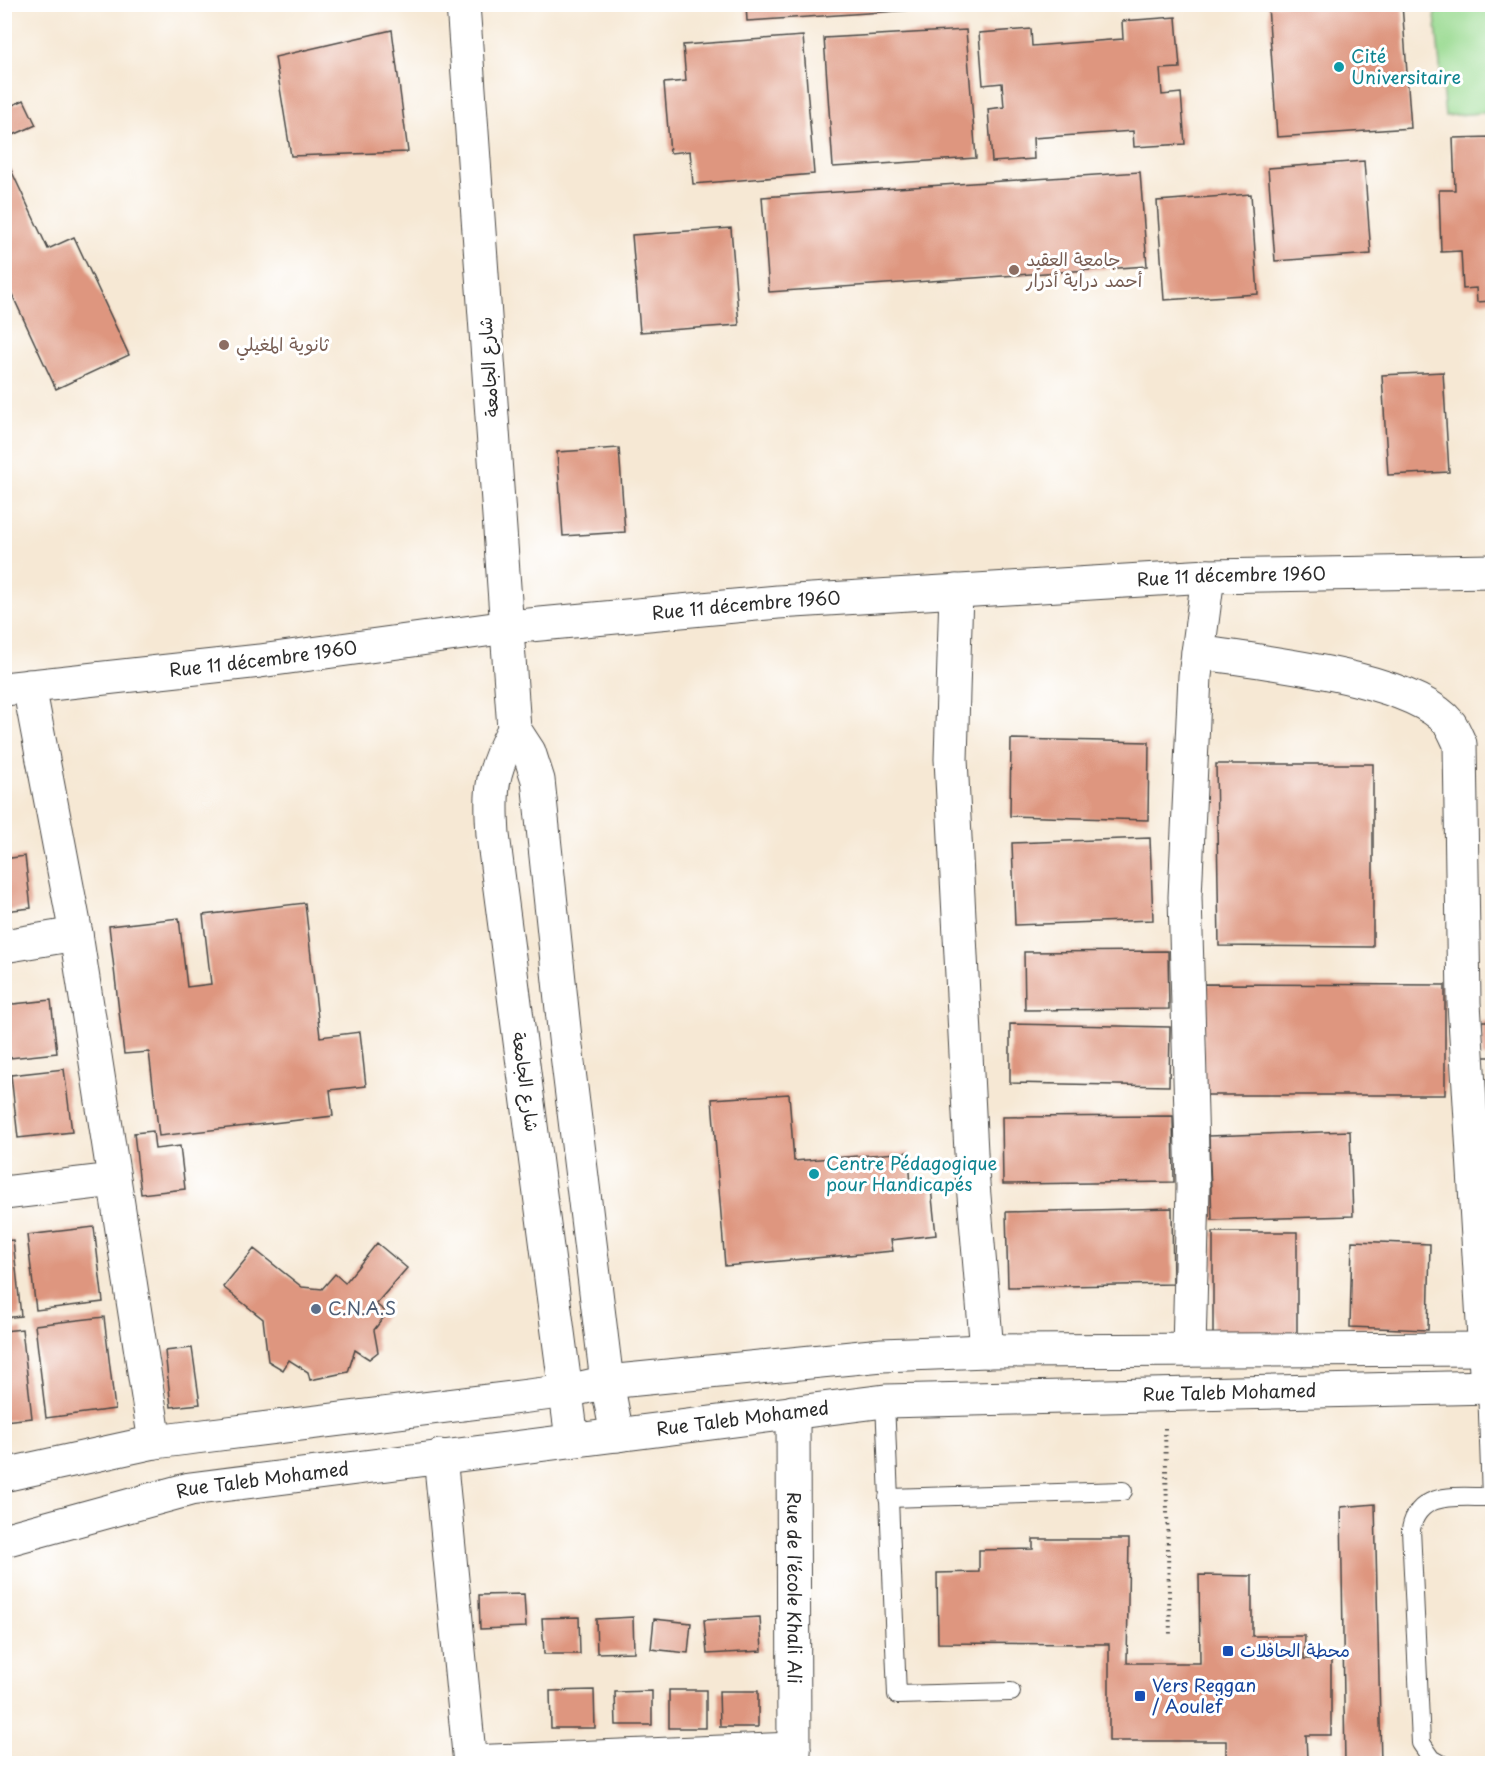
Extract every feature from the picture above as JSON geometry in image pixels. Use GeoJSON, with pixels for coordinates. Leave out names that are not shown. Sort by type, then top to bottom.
{"type":"FeatureCollection","features":[{"type":"Feature","properties":{"kind":"street","name":"شارع الجامعة"},"geometry":{"type":"LineString","coordinates":[[463,4],[514,729],[529,752],[538,780],[564,1038],[607,1382],[616,1435]]}},
{"type":"Feature","properties":{"kind":"street","name":"Rue 11 décembre 1960"},"geometry":{"type":"LineString","coordinates":[[17,688],[260,661],[508,627],[778,602],[1208,576],[1492,572]]}},
{"type":"Feature","properties":{"kind":"street"},"geometry":{"type":"LineString","coordinates":[[1189,1350],[1193,1187],[1185,897],[1198,652],[1208,576]]}},
{"type":"Feature","properties":{"kind":"street"},"geometry":{"type":"LineString","coordinates":[[956,591],[951,759],[972,1172],[987,1351]]}},
{"type":"Feature","properties":{"kind":"street"},"geometry":{"type":"LineString","coordinates":[[1198,652],[1370,681],[1430,707],[1449,724],[1460,744],[1464,1003],[1490,1387]]}},
{"type":"Feature","properties":{"kind":"street"},"geometry":{"type":"LineString","coordinates":[[17,688],[76,934],[155,1442]]}},
{"type":"Feature","properties":{"kind":"street","name":"شارع الجامعة"},"geometry":{"type":"LineString","coordinates":[[514,729],[499,757],[490,789],[493,836],[568,1391],[572,1439]]}},
{"type":"Feature","properties":{"kind":"street"},"geometry":{"type":"LineString","coordinates":[[4,946],[76,934]]}},
{"type":"Feature","properties":{"kind":"street"},"geometry":{"type":"LineString","coordinates":[[4,1193],[114,1180]]}},
{"type":"Feature","properties":{"kind":"street"},"geometry":{"type":"LineString","coordinates":[[4,1475],[155,1442],[568,1391],[607,1382],[882,1355],[987,1351],[1489,1349]]}},
{"type":"Feature","properties":{"kind":"street"},"geometry":{"type":"LineString","coordinates":[[882,1355],[885,1401]]}},
{"type":"Feature","properties":{"kind":"street","name":"Rue Taleb Mohamed"},"geometry":{"type":"LineString","coordinates":[[4,1540],[190,1489],[885,1401],[1490,1387]]}},
{"type":"Feature","properties":{"kind":"street","name":"Rue de l'école Khali Ali"},"geometry":{"type":"LineString","coordinates":[[793,1412],[794,1756]]}},
{"type":"Feature","properties":{"kind":"street"},"geometry":{"type":"LineString","coordinates":[[440,1456],[470,1763],[794,1756]]}},
{"type":"Feature","properties":{"kind":"lane"},"geometry":{"type":"LineString","coordinates":[[1441,1764],[1425,1752],[1421,1743],[1411,1529],[1417,1510],[1433,1500],[1492,1497],[1490,1387]]}},
{"type":"Feature","properties":{"kind":"lane"},"geometry":{"type":"LineString","coordinates":[[885,1401],[897,1695],[1011,1692]]}},
{"type":"Feature","properties":{"kind":"lane"},"geometry":{"type":"LineString","coordinates":[[888,1498],[1124,1491]]}},
{"type":"Feature","properties":{"kind":"path"},"geometry":{"type":"LineString","coordinates":[[1165,1394],[1170,1635]]}},
{"type":"Feature","properties":{"kind":"green space"},"geometry":{"type":"Polygon","coordinates":[[[1434,5],[1492,5],[1492,112],[1445,116],[1434,5]]]}},
{"type":"Feature","properties":{"kind":"building"},"geometry":{"type":"Polygon","coordinates":[[[746,4],[972,4],[972,6],[747,21],[746,4]]]}},
{"type":"Feature","properties":{"kind":"building","name":"Cité Universitaire"},"geometry":{"type":"Polygon","coordinates":[[[1402,4],[1411,128],[1277,137],[1268,6],[1402,4]]]}},
{"type":"Feature","properties":{"kind":"building"},"geometry":{"type":"Polygon","coordinates":[[[1176,17],[1180,68],[1160,69],[1162,95],[1181,93],[1185,144],[1134,147],[1133,131],[1033,138],[1034,159],[992,162],[988,109],[1004,107],[1002,83],[983,85],[979,33],[1031,29],[1032,46],[1123,39],[1122,21],[1176,17]]]}},
{"type":"Feature","properties":{"kind":"building"},"geometry":{"type":"Polygon","coordinates":[[[392,30],[408,152],[291,156],[275,57],[392,30]]]}},
{"type":"Feature","properties":{"kind":"building"},"geometry":{"type":"Polygon","coordinates":[[[966,30],[976,158],[833,167],[824,38],[966,30]]]}},
{"type":"Feature","properties":{"kind":"building"},"geometry":{"type":"Polygon","coordinates":[[[803,36],[814,174],[693,184],[690,151],[670,153],[664,83],[686,81],[683,45],[803,36]]]}},
{"type":"Feature","properties":{"kind":"building"},"geometry":{"type":"Polygon","coordinates":[[[4,87],[13,105],[24,100],[36,125],[4,139],[4,87]]]}},
{"type":"Feature","properties":{"kind":"building"},"geometry":{"type":"Polygon","coordinates":[[[1492,137],[1492,301],[1477,302],[1476,288],[1463,289],[1461,251],[1441,252],[1439,190],[1455,190],[1453,138],[1492,137]]]}},
{"type":"Feature","properties":{"kind":"building"},"geometry":{"type":"Polygon","coordinates":[[[4,155],[48,249],[74,237],[129,355],[56,389],[4,277],[4,155]]]}},
{"type":"Feature","properties":{"kind":"building"},"geometry":{"type":"Polygon","coordinates":[[[1364,161],[1371,254],[1275,261],[1268,168],[1364,161]]]}},
{"type":"Feature","properties":{"kind":"building"},"geometry":{"type":"Polygon","coordinates":[[[1140,172],[1147,266],[769,292],[762,197],[1140,172]]]}},
{"type":"Feature","properties":{"kind":"building"},"geometry":{"type":"Polygon","coordinates":[[[1251,194],[1258,294],[1164,300],[1157,201],[1251,194]]]}},
{"type":"Feature","properties":{"kind":"building"},"geometry":{"type":"Polygon","coordinates":[[[731,228],[739,325],[640,332],[632,235],[731,228]]]}},
{"type":"Feature","properties":{"kind":"building"},"geometry":{"type":"Polygon","coordinates":[[[1443,372],[1449,472],[1388,475],[1382,375],[1443,372]]]}},
{"type":"Feature","properties":{"kind":"building"},"geometry":{"type":"Polygon","coordinates":[[[619,448],[625,532],[563,536],[557,452],[619,448]]]}},
{"type":"Feature","properties":{"kind":"building"},"geometry":{"type":"Polygon","coordinates":[[[1011,739],[1149,742],[1148,820],[1010,816],[1011,739]]]}},
{"type":"Feature","properties":{"kind":"building"},"geometry":{"type":"Polygon","coordinates":[[[1216,764],[1373,764],[1373,947],[1219,946],[1216,764]]]}},
{"type":"Feature","properties":{"kind":"building"},"geometry":{"type":"Polygon","coordinates":[[[1150,838],[1153,920],[1015,925],[1012,843],[1150,838]]]}},
{"type":"Feature","properties":{"kind":"building"},"geometry":{"type":"Polygon","coordinates":[[[25,856],[31,908],[4,911],[4,859],[25,856]]]}},
{"type":"Feature","properties":{"kind":"building"},"geometry":{"type":"Polygon","coordinates":[[[305,903],[320,1037],[360,1032],[366,1086],[330,1090],[333,1116],[159,1136],[149,1052],[124,1054],[109,926],[179,918],[187,987],[211,984],[203,915],[305,903]]]}},
{"type":"Feature","properties":{"kind":"building"},"geometry":{"type":"Polygon","coordinates":[[[1168,951],[1169,1009],[1025,1010],[1024,952],[1168,951]]]}},
{"type":"Feature","properties":{"kind":"building"},"geometry":{"type":"Polygon","coordinates":[[[1203,984],[1445,985],[1445,1095],[1203,1095],[1203,984]]]}},
{"type":"Feature","properties":{"kind":"building"},"geometry":{"type":"Polygon","coordinates":[[[51,1000],[57,1053],[10,1058],[4,1005],[51,1000]]]}},
{"type":"Feature","properties":{"kind":"building"},"geometry":{"type":"Polygon","coordinates":[[[1482,1021],[1492,1021],[1492,1057],[1482,1057],[1482,1021]]]}},
{"type":"Feature","properties":{"kind":"building"},"geometry":{"type":"Polygon","coordinates":[[[1010,1024],[1170,1027],[1169,1086],[1010,1083],[1010,1024]]]}},
{"type":"Feature","properties":{"kind":"building"},"geometry":{"type":"Polygon","coordinates":[[[64,1069],[72,1132],[18,1138],[11,1075],[64,1069]]]}},
{"type":"Feature","properties":{"kind":"building","name":"Centre Pédagogique pour Handicapés"},"geometry":{"type":"Polygon","coordinates":[[[789,1094],[794,1161],[909,1152],[911,1190],[931,1188],[936,1235],[891,1240],[893,1251],[725,1266],[712,1099],[789,1094]]]}},
{"type":"Feature","properties":{"kind":"building"},"geometry":{"type":"Polygon","coordinates":[[[1173,1116],[1174,1182],[1003,1184],[1002,1117],[1173,1116]]]}},
{"type":"Feature","properties":{"kind":"building"},"geometry":{"type":"Polygon","coordinates":[[[1489,1118],[1492,1118],[1492,1171],[1490,1171],[1489,1118]]]}},
{"type":"Feature","properties":{"kind":"building"},"geometry":{"type":"Polygon","coordinates":[[[153,1131],[155,1149],[180,1146],[185,1189],[141,1194],[134,1133],[153,1131]]]}},
{"type":"Feature","properties":{"kind":"building"},"geometry":{"type":"Polygon","coordinates":[[[1350,1131],[1353,1216],[1212,1220],[1209,1136],[1350,1131]]]}},
{"type":"Feature","properties":{"kind":"building"},"geometry":{"type":"Polygon","coordinates":[[[1172,1208],[1173,1284],[1008,1287],[1006,1212],[1172,1208]]]}},
{"type":"Feature","properties":{"kind":"building"},"geometry":{"type":"Polygon","coordinates":[[[94,1227],[103,1302],[36,1310],[27,1235],[94,1227]]]}},
{"type":"Feature","properties":{"kind":"building"},"geometry":{"type":"Polygon","coordinates":[[[1213,1232],[1297,1232],[1297,1335],[1213,1335],[1213,1232]]]}},
{"type":"Feature","properties":{"kind":"building"},"geometry":{"type":"Polygon","coordinates":[[[13,1240],[21,1316],[4,1318],[4,1241],[13,1240]]]}},
{"type":"Feature","properties":{"kind":"building"},"geometry":{"type":"Polygon","coordinates":[[[1352,1241],[1430,1244],[1428,1330],[1350,1327],[1352,1241]]]}},
{"type":"Feature","properties":{"kind":"building","name":"C.N.A.S"},"geometry":{"type":"Polygon","coordinates":[[[377,1243],[407,1268],[376,1304],[387,1313],[374,1330],[378,1352],[369,1359],[355,1350],[348,1372],[310,1380],[308,1372],[289,1360],[283,1370],[268,1361],[263,1319],[223,1287],[254,1249],[302,1287],[322,1289],[335,1274],[345,1283],[377,1243]]]}},
{"type":"Feature","properties":{"kind":"building"},"geometry":{"type":"Polygon","coordinates":[[[104,1317],[115,1409],[46,1418],[35,1325],[104,1317]]]}},
{"type":"Feature","properties":{"kind":"building"},"geometry":{"type":"Polygon","coordinates":[[[22,1329],[32,1418],[4,1421],[4,1331],[22,1329]]]}},
{"type":"Feature","properties":{"kind":"building"},"geometry":{"type":"Polygon","coordinates":[[[192,1348],[200,1404],[171,1407],[165,1351],[192,1348]]]}},
{"type":"Feature","properties":{"kind":"building"},"geometry":{"type":"Polygon","coordinates":[[[1375,1504],[1381,1764],[1345,1764],[1341,1507],[1375,1504]]]}},
{"type":"Feature","properties":{"kind":"building"},"geometry":{"type":"Polygon","coordinates":[[[1033,1539],[1129,1539],[1127,1663],[1200,1663],[1199,1575],[1252,1576],[1252,1636],[1305,1636],[1304,1659],[1331,1659],[1331,1735],[1306,1735],[1307,1759],[1278,1760],[1278,1764],[1226,1764],[1226,1741],[1109,1741],[1109,1644],[938,1643],[937,1573],[979,1572],[979,1550],[1033,1549],[1033,1539]]]}},
{"type":"Feature","properties":{"kind":"building"},"geometry":{"type":"Polygon","coordinates":[[[524,1594],[526,1627],[480,1629],[479,1595],[524,1594]]]}},
{"type":"Feature","properties":{"kind":"building"},"geometry":{"type":"Polygon","coordinates":[[[579,1617],[580,1654],[544,1654],[542,1618],[579,1617]]]}},
{"type":"Feature","properties":{"kind":"building"},"geometry":{"type":"Polygon","coordinates":[[[633,1617],[634,1652],[597,1653],[596,1619],[633,1617]]]}},
{"type":"Feature","properties":{"kind":"building"},"geometry":{"type":"Polygon","coordinates":[[[760,1617],[762,1651],[707,1654],[704,1620],[760,1617]]]}},
{"type":"Feature","properties":{"kind":"building"},"geometry":{"type":"Polygon","coordinates":[[[654,1619],[691,1623],[688,1653],[651,1649],[654,1619]]]}},
{"type":"Feature","properties":{"kind":"building"},"geometry":{"type":"Polygon","coordinates":[[[594,1690],[595,1728],[551,1728],[550,1691],[594,1690]]]}},
{"type":"Feature","properties":{"kind":"building"},"geometry":{"type":"Polygon","coordinates":[[[669,1690],[706,1690],[706,1728],[669,1728],[669,1690]]]}},
{"type":"Feature","properties":{"kind":"building"},"geometry":{"type":"Polygon","coordinates":[[[652,1691],[652,1725],[616,1725],[615,1692],[652,1691]]]}},
{"type":"Feature","properties":{"kind":"building"},"geometry":{"type":"Polygon","coordinates":[[[719,1691],[758,1691],[758,1727],[720,1727],[719,1691]]]}},
{"type":"Feature","properties":{"kind":"place","name":"Cité Universitaire"},"geometry":{"type":"Point","coordinates":[1339,67]}},
{"type":"Feature","properties":{"kind":"place","name":"جامعة العقيد أحمد دراية أدرار"},"geometry":{"type":"Point","coordinates":[1014,270]}},
{"type":"Feature","properties":{"kind":"place","name":"ثانوية المغيلي"},"geometry":{"type":"Point","coordinates":[224,345]}},
{"type":"Feature","properties":{"kind":"place","name":"Centre Pédagogique pour Handicapés"},"geometry":{"type":"Point","coordinates":[814,1174]}},
{"type":"Feature","properties":{"kind":"place","name":"C.N.A.S"},"geometry":{"type":"Point","coordinates":[316,1309]}},
{"type":"Feature","properties":{"kind":"place","name":"محطة الحافلات"},"geometry":{"type":"Point","coordinates":[1228,1651]}},
{"type":"Feature","properties":{"kind":"place","name":"Vers Reggan / Aoulef"},"geometry":{"type":"Point","coordinates":[1140,1696]}}]}
